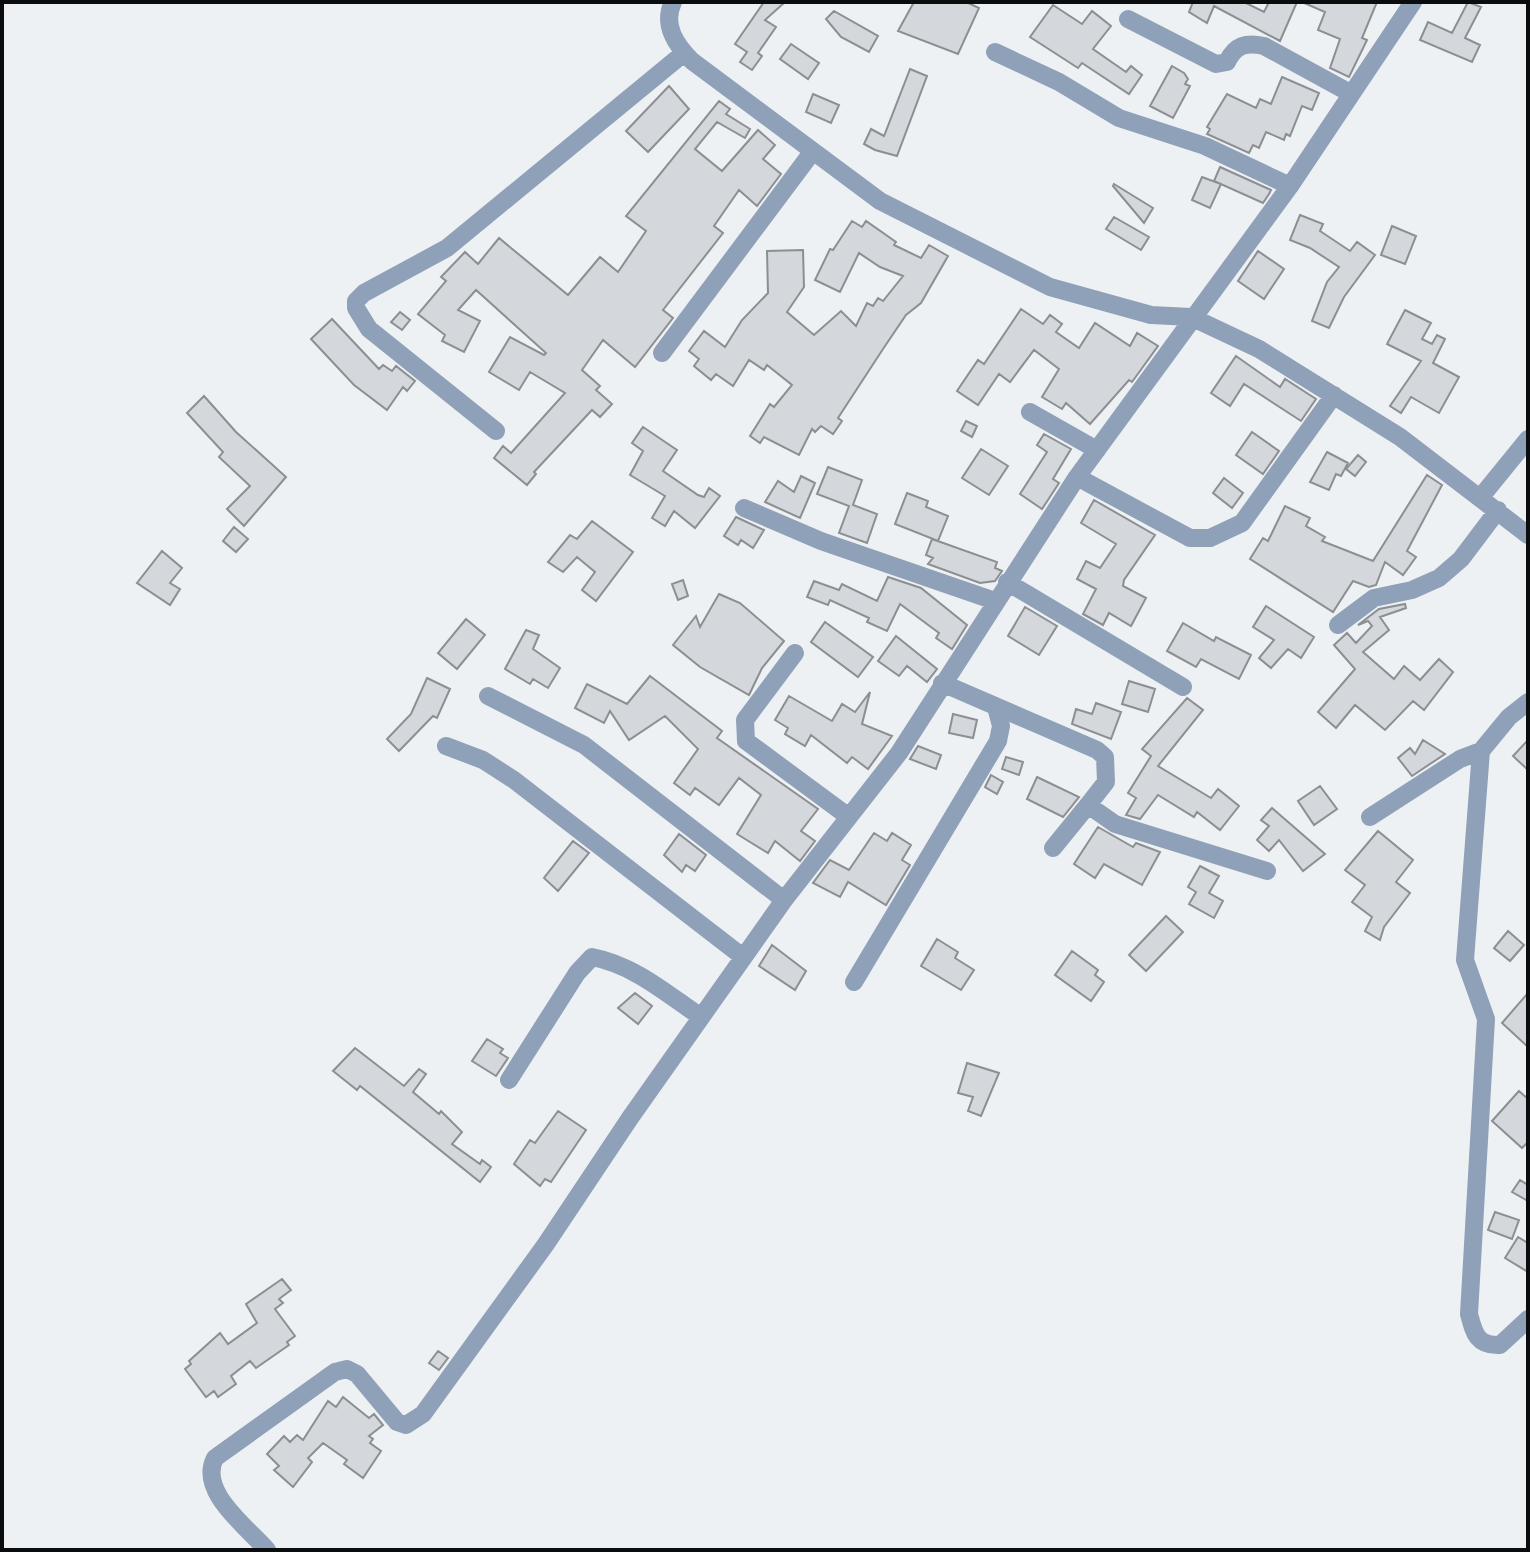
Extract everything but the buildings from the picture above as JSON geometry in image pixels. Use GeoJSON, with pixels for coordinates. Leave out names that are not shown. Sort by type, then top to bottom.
{"type":"FeatureCollection","features":[{"type":"Feature","properties":{"kind":"street"},"geometry":{"type":"LineString","coordinates":[[673,2],[669,25],[684,53],[880,201],[1050,287],[1151,315],[1191,317],[1259,349],[1400,437],[1528,535]]}},
{"type":"Feature","properties":{"kind":"street"},"geometry":{"type":"LineString","coordinates":[[267,1550],[212,1487],[210,1469],[215,1458],[335,1372],[347,1369],[357,1374],[397,1422],[406,1425],[416,1422],[546,1244],[784,900],[899,753],[1077,477],[1191,317],[1290,186],[1413,2]]}},
{"type":"Feature","properties":{"kind":"street"},"geometry":{"type":"LineString","coordinates":[[1128,19],[1216,64],[1227,62],[1236,48],[1248,42],[1264,46],[1350,93]]}},
{"type":"Feature","properties":{"kind":"street"},"geometry":{"type":"LineString","coordinates":[[995,52],[1059,82],[1119,118],[1205,146],[1290,186]]}},
{"type":"Feature","properties":{"kind":"street"},"geometry":{"type":"LineString","coordinates":[[496,431],[369,329],[356,308],[356,301],[364,293],[447,248],[684,53]]}},
{"type":"Feature","properties":{"kind":"street"},"geometry":{"type":"LineString","coordinates":[[662,353],[813,151]]}},
{"type":"Feature","properties":{"kind":"street"},"geometry":{"type":"LineString","coordinates":[[1077,477],[1190,538],[1210,538],[1242,523],[1334,395]]}},
{"type":"Feature","properties":{"kind":"street"},"geometry":{"type":"LineString","coordinates":[[1030,412],[1097,450]]}},
{"type":"Feature","properties":{"kind":"street"},"geometry":{"type":"LineString","coordinates":[[1480,498],[1528,439]]}},
{"type":"Feature","properties":{"kind":"street"},"geometry":{"type":"LineString","coordinates":[[744,508],[821,541],[995,601]]}},
{"type":"Feature","properties":{"kind":"street"},"geometry":{"type":"LineString","coordinates":[[1338,625],[1374,598],[1412,590],[1439,578],[1461,559],[1498,510]]}},
{"type":"Feature","properties":{"kind":"street"},"geometry":{"type":"LineString","coordinates":[[1007,582],[1183,687]]}},
{"type":"Feature","properties":{"kind":"street"},"geometry":{"type":"LineString","coordinates":[[795,653],[745,720],[746,741],[849,817]]}},
{"type":"Feature","properties":{"kind":"street"},"geometry":{"type":"LineString","coordinates":[[942,683],[1087,744],[1105,757],[1106,782],[1053,848]]}},
{"type":"Feature","properties":{"kind":"street"},"geometry":{"type":"LineString","coordinates":[[488,696],[584,745],[784,900]]}},
{"type":"Feature","properties":{"kind":"street"},"geometry":{"type":"LineString","coordinates":[[1370,817],[1460,759],[1481,751],[1509,717],[1528,702]]}},
{"type":"Feature","properties":{"kind":"street"},"geometry":{"type":"LineString","coordinates":[[854,982],[998,741],[1001,726],[996,707]]}},
{"type":"Feature","properties":{"kind":"street"},"geometry":{"type":"LineString","coordinates":[[446,746],[483,760],[514,780],[743,957]]}},
{"type":"Feature","properties":{"kind":"street"},"geometry":{"type":"LineString","coordinates":[[1481,751],[1465,960],[1486,1019],[1469,1314],[1475,1337],[1487,1346],[1500,1345],[1528,1319]]}},
{"type":"Feature","properties":{"kind":"street"},"geometry":{"type":"LineString","coordinates":[[1088,805],[1115,824],[1267,871]]}},
{"type":"Feature","properties":{"kind":"street"},"geometry":{"type":"LineString","coordinates":[[509,1080],[577,973],[592,957],[612,961],[634,972],[701,1017]]}}]}
